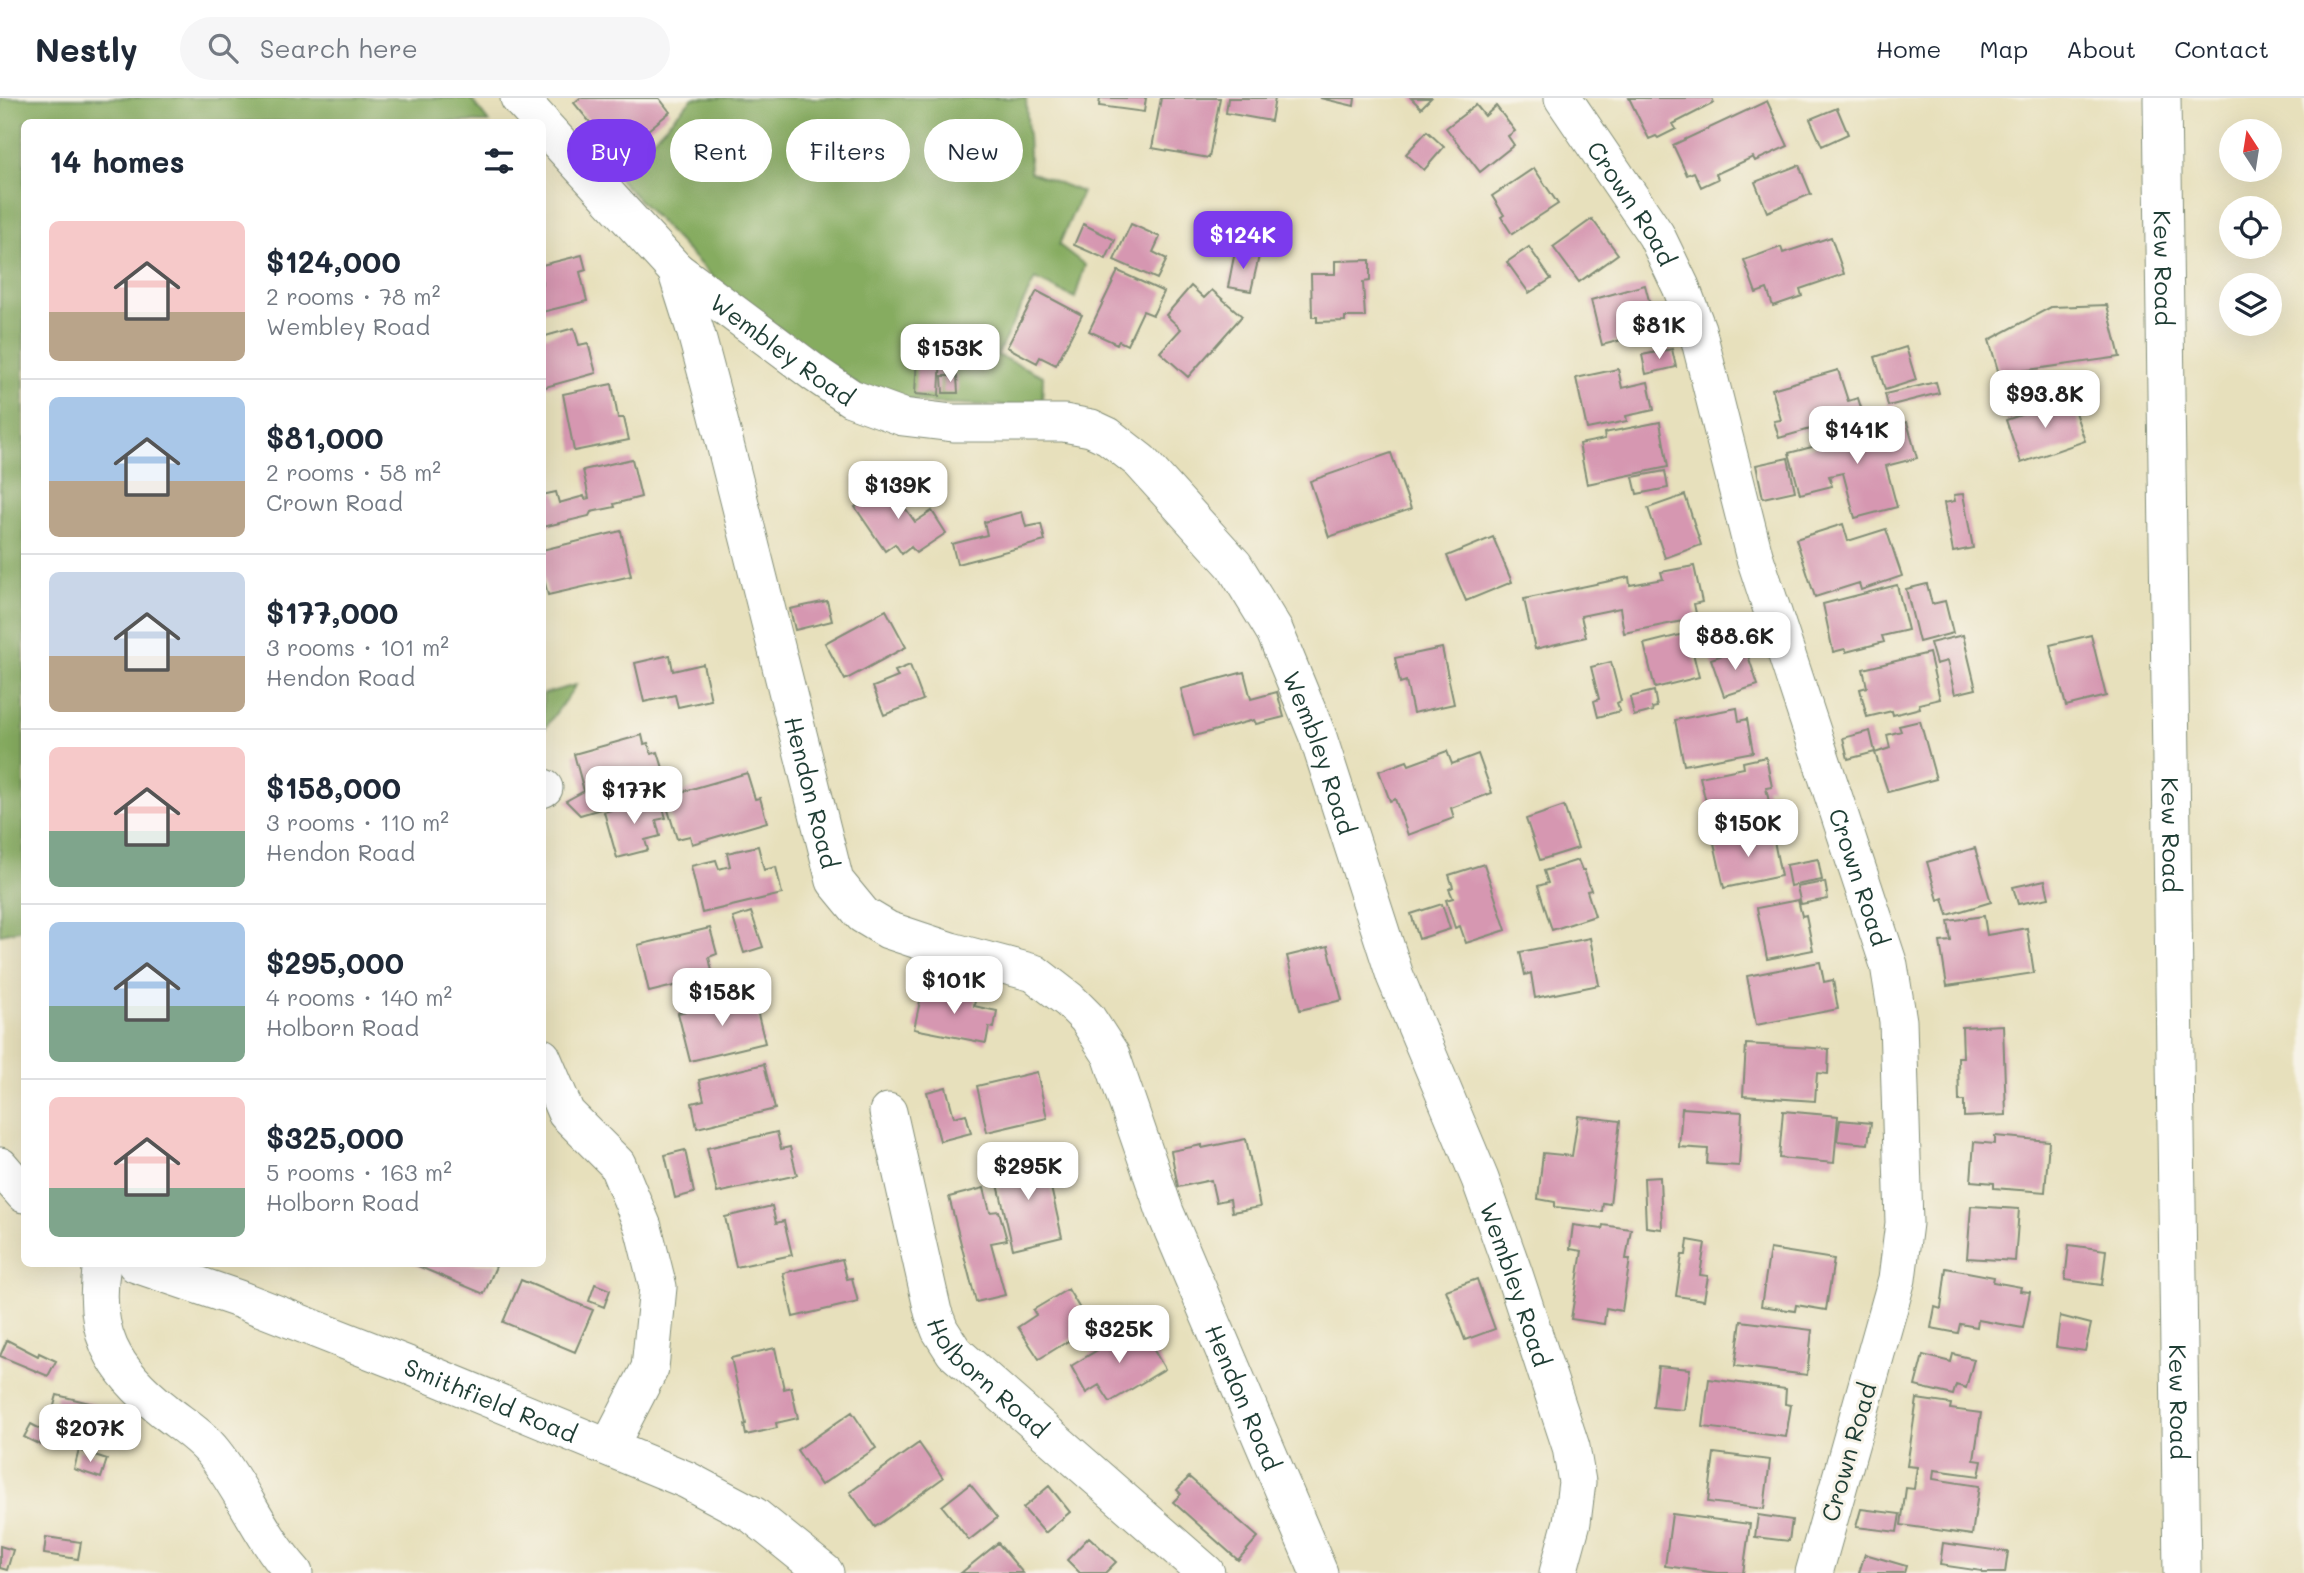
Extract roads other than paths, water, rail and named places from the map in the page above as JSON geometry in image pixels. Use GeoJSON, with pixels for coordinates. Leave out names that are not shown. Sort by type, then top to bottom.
{"type":"FeatureCollection","features":[{"type":"Feature","properties":{"kind":"street","name":"Hendon Road"},"geometry":{"type":"LineString","coordinates":[[519,98],[538,119]]}},
{"type":"Feature","properties":{"kind":"street","name":"Crown Road"},"geometry":{"type":"LineString","coordinates":[[1563,98],[1656,235],[1681,287],[1697,329],[1754,555],[1889,965],[1898,1021],[1904,1223],[1902,1249],[1897,1279],[1814,1573]]}},
{"type":"Feature","properties":{"kind":"street","name":"Kew Road"},"geometry":{"type":"LineString","coordinates":[[2162,98],[2182,1573]]}},
{"type":"Feature","properties":{"kind":"street","name":"Hendon Road"},"geometry":{"type":"LineString","coordinates":[[546,127],[676,270],[721,425],[835,881],[863,915],[888,930],[951,951],[1034,973],[1087,1018],[1111,1055],[1165,1212],[1319,1573]]}},
{"type":"Feature","properties":{"kind":"street","name":"Wembley Road"},"geometry":{"type":"LineString","coordinates":[[676,270],[817,376],[852,398],[903,417],[953,423],[1064,423],[1091,428],[1108,436],[1140,461],[1234,565],[1275,632],[1318,737],[1395,976],[1480,1179],[1571,1447],[1577,1482],[1572,1522],[1558,1573]]}},
{"type":"Feature","properties":{"kind":"street"},"geometry":{"type":"LineString","coordinates":[[546,1066],[566,1113],[617,1164],[643,1227],[658,1287],[650,1368],[608,1447]]}},
{"type":"Feature","properties":{"kind":"street","name":"Holborn Road"},"geometry":{"type":"LineString","coordinates":[[888,1112],[933,1312],[940,1330],[954,1352],[1206,1573]]}},
{"type":"Feature","properties":{"kind":"street"},"geometry":{"type":"LineString","coordinates":[[0,1166],[21,1190]]}},
{"type":"Feature","properties":{"kind":"street"},"geometry":{"type":"LineString","coordinates":[[102,1267],[98,1310],[106,1338],[118,1364],[141,1392],[212,1449],[229,1472],[266,1537],[294,1573]]}},
{"type":"Feature","properties":{"kind":"street","name":"Smithfield Road"},"geometry":{"type":"LineString","coordinates":[[145,1267],[261,1307],[687,1480],[753,1515],[825,1573]]}}]}
